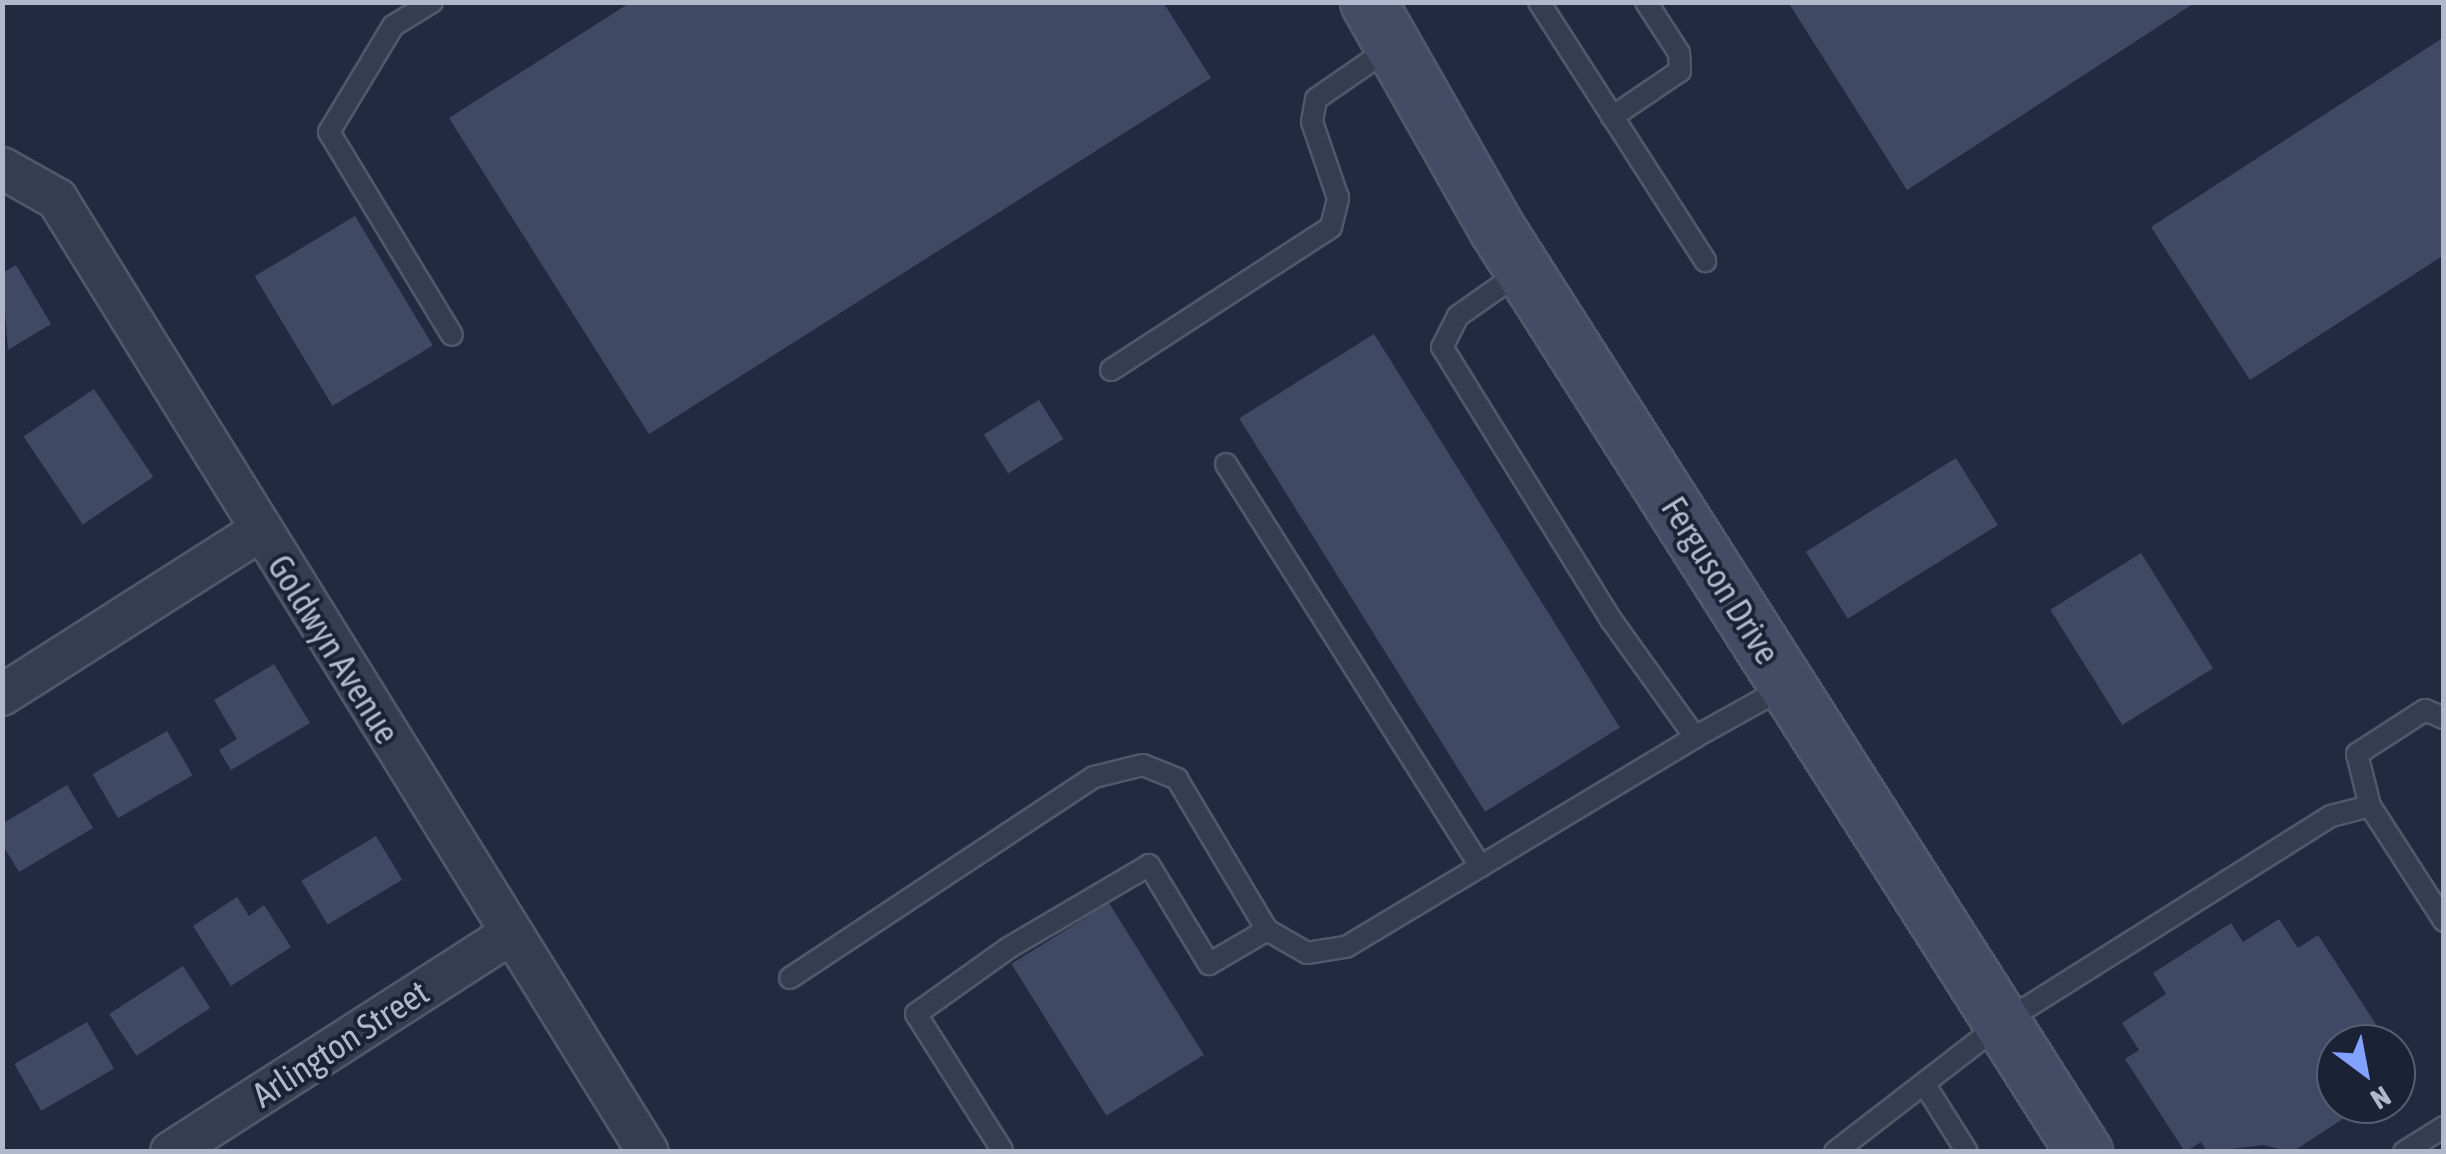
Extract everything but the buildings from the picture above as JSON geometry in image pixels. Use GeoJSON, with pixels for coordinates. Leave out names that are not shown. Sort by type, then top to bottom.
{"type":"FeatureCollection","features":[{"type":"Feature","properties":{"kind":"street","name":"Ferguson Drive"},"geometry":{"type":"LineString","coordinates":[[1380,24],[1523,270],[2084,1152]]}},
{"type":"Feature","properties":{"kind":"street","name":"Goldwyn Avenue"},"geometry":{"type":"LineString","coordinates":[[2,168],[58,199],[648,1152]]}},
{"type":"Feature","properties":{"kind":"street"},"geometry":{"type":"LineString","coordinates":[[2,695],[261,530]]}},
{"type":"Feature","properties":{"kind":"street","name":"Arlington Street"},"geometry":{"type":"LineString","coordinates":[[171,1152],[510,934]]}},
{"type":"Feature","properties":{"kind":"lane"},"geometry":{"type":"LineString","coordinates":[[432,2],[393,26],[329,132],[452,335]]}},
{"type":"Feature","properties":{"kind":"lane"},"geometry":{"type":"LineString","coordinates":[[1538,2],[1705,261]]}},
{"type":"Feature","properties":{"kind":"lane"},"geometry":{"type":"LineString","coordinates":[[1612,117],[1680,71],[1679,53],[1646,2]]}},
{"type":"Feature","properties":{"kind":"lane"},"geometry":{"type":"LineString","coordinates":[[1111,370],[1331,227],[1338,198],[1312,122],[1316,99],[1380,24]]}},
{"type":"Feature","properties":{"kind":"lane"},"geometry":{"type":"LineString","coordinates":[[1523,270],[1458,316],[1442,347],[1612,621],[1695,736]]}},
{"type":"Feature","properties":{"kind":"lane"},"geometry":{"type":"LineString","coordinates":[[1226,464],[1480,866]]}},
{"type":"Feature","properties":{"kind":"lane"},"geometry":{"type":"LineString","coordinates":[[790,978],[1094,777],[1144,765],[1177,779],[1267,930],[1307,953],[1346,947],[1695,736],[1788,686]]}},
{"type":"Feature","properties":{"kind":"lane"},"geometry":{"type":"LineString","coordinates":[[2444,718],[2425,710],[2357,754],[2370,806],[2444,921]]}},
{"type":"Feature","properties":{"kind":"lane"},"geometry":{"type":"LineString","coordinates":[[1835,1152],[2002,1023],[2331,816],[2370,806]]}},
{"type":"Feature","properties":{"kind":"lane"},"geometry":{"type":"LineString","coordinates":[[1002,1150],[916,1014],[1010,947],[1150,865],[1209,964],[1267,930]]}},
{"type":"Feature","properties":{"kind":"lane"},"geometry":{"type":"LineString","coordinates":[[1925,1085],[1967,1152]]}},
{"type":"Feature","properties":{"kind":"lane"},"geometry":{"type":"LineString","coordinates":[[2404,1152],[2444,1127]]}}]}
